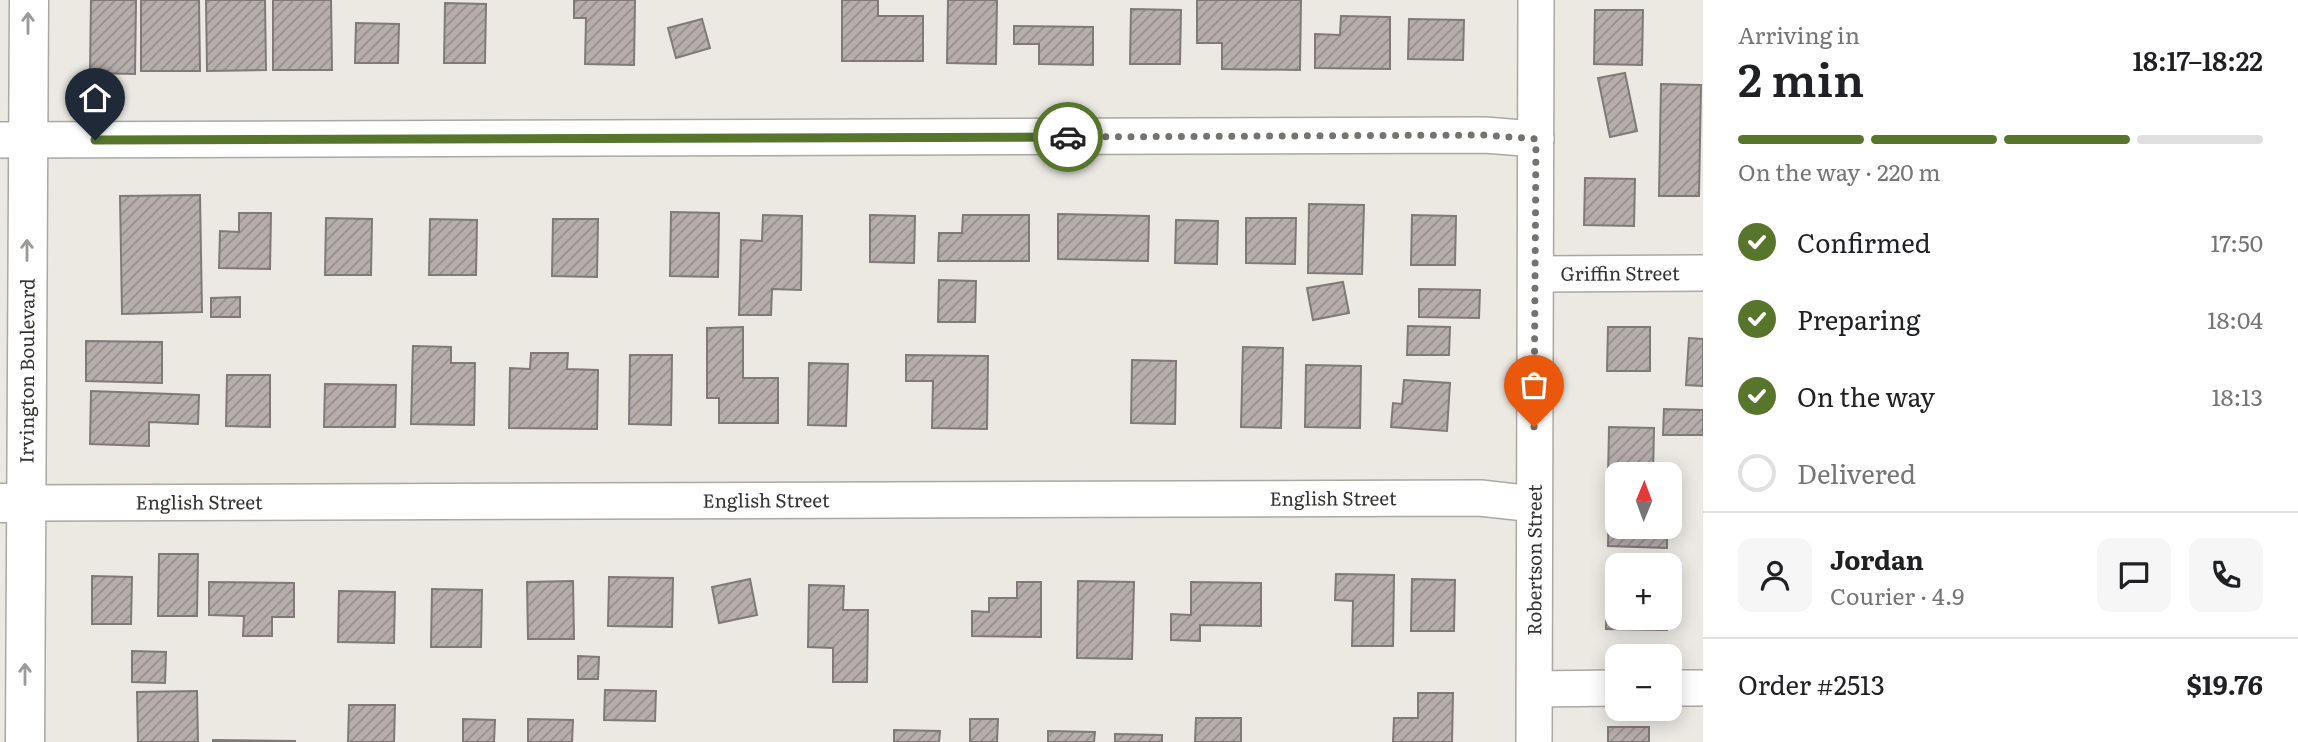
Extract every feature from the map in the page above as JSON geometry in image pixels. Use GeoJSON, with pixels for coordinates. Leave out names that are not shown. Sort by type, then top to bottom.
{"type":"FeatureCollection","features":[{"type":"Feature","properties":{"kind":"main road","name":"Irvington Boulevard"},"geometry":{"type":"LineString","coordinates":[[25,742],[13,503],[14,140],[29,0]]}},
{"type":"Feature","properties":{"kind":"street","name":"Robertson Street"},"geometry":{"type":"LineString","coordinates":[[1534,742],[1536,0]]}},
{"type":"Feature","properties":{"kind":"street"},"geometry":{"type":"LineString","coordinates":[[14,140],[1457,135],[1536,139]]}},
{"type":"Feature","properties":{"kind":"street","name":"Griffin Street"},"geometry":{"type":"LineString","coordinates":[[1536,274],[1703,273]]}},
{"type":"Feature","properties":{"kind":"street","name":"English Street"},"geometry":{"type":"LineString","coordinates":[[13,503],[1480,498],[1533,503]]}},
{"type":"Feature","properties":{"kind":"street"},"geometry":{"type":"LineString","coordinates":[[1535,689],[1605,688]]}},
{"type":"Feature","properties":{"kind":"street"},"geometry":{"type":"LineString","coordinates":[[1682,688],[1703,688]]}},
{"type":"Feature","properties":{"kind":"building"},"geometry":{"type":"Polygon","coordinates":[[[91,0],[136,0],[135,74],[90,73],[91,0]]]}},
{"type":"Feature","properties":{"kind":"building"},"geometry":{"type":"Polygon","coordinates":[[[141,0],[199,0],[200,71],[141,71],[141,0]]]}},
{"type":"Feature","properties":{"kind":"building"},"geometry":{"type":"Polygon","coordinates":[[[206,0],[265,0],[266,70],[207,71],[206,0]]]}},
{"type":"Feature","properties":{"kind":"building"},"geometry":{"type":"Polygon","coordinates":[[[273,0],[331,0],[332,70],[273,70],[273,0]]]}},
{"type":"Feature","properties":{"kind":"building"},"geometry":{"type":"Polygon","coordinates":[[[574,0],[635,0],[634,65],[585,64],[586,18],[574,18],[574,0]]]}},
{"type":"Feature","properties":{"kind":"building"},"geometry":{"type":"Polygon","coordinates":[[[842,0],[878,0],[878,16],[923,16],[923,61],[842,61],[842,0]]]}},
{"type":"Feature","properties":{"kind":"building"},"geometry":{"type":"Polygon","coordinates":[[[948,0],[997,0],[996,64],[947,63],[948,0]]]}},
{"type":"Feature","properties":{"kind":"building"},"geometry":{"type":"Polygon","coordinates":[[[1197,0],[1301,0],[1300,70],[1222,69],[1222,43],[1197,43],[1197,0]]]}},
{"type":"Feature","properties":{"kind":"building"},"geometry":{"type":"Polygon","coordinates":[[[445,3],[486,4],[485,63],[444,63],[445,3]]]}},
{"type":"Feature","properties":{"kind":"building"},"geometry":{"type":"Polygon","coordinates":[[[1131,9],[1181,10],[1180,64],[1130,64],[1131,9]]]}},
{"type":"Feature","properties":{"kind":"building"},"geometry":{"type":"Polygon","coordinates":[[[1595,10],[1643,10],[1642,65],[1594,64],[1595,10]]]}},
{"type":"Feature","properties":{"kind":"building"},"geometry":{"type":"Polygon","coordinates":[[[1341,16],[1390,17],[1390,69],[1315,68],[1315,34],[1340,35],[1341,16]]]}},
{"type":"Feature","properties":{"kind":"building"},"geometry":{"type":"Polygon","coordinates":[[[702,19],[710,48],[676,58],[668,28],[702,19]]]}},
{"type":"Feature","properties":{"kind":"building"},"geometry":{"type":"Polygon","coordinates":[[[1409,19],[1464,20],[1463,60],[1408,59],[1409,19]]]}},
{"type":"Feature","properties":{"kind":"building"},"geometry":{"type":"Polygon","coordinates":[[[356,23],[399,24],[398,63],[355,63],[356,23]]]}},
{"type":"Feature","properties":{"kind":"building"},"geometry":{"type":"Polygon","coordinates":[[[1014,26],[1093,27],[1093,65],[1039,64],[1039,44],[1014,44],[1014,26]]]}},
{"type":"Feature","properties":{"kind":"building"},"geometry":{"type":"Polygon","coordinates":[[[1625,73],[1637,131],[1610,137],[1598,78],[1625,73]]]}},
{"type":"Feature","properties":{"kind":"building"},"geometry":{"type":"Polygon","coordinates":[[[1661,84],[1701,85],[1699,196],[1659,196],[1661,84]]]}},
{"type":"Feature","properties":{"kind":"building"},"geometry":{"type":"Polygon","coordinates":[[[1585,178],[1635,179],[1634,226],[1584,225],[1585,178]]]}},
{"type":"Feature","properties":{"kind":"building"},"geometry":{"type":"Polygon","coordinates":[[[200,195],[202,312],[122,314],[120,196],[200,195]]]}},
{"type":"Feature","properties":{"kind":"building"},"geometry":{"type":"Polygon","coordinates":[[[1309,204],[1364,205],[1362,274],[1308,273],[1309,204]]]}},
{"type":"Feature","properties":{"kind":"building"},"geometry":{"type":"Polygon","coordinates":[[[671,212],[719,213],[718,277],[670,276],[671,212]]]}},
{"type":"Feature","properties":{"kind":"building"},"geometry":{"type":"Polygon","coordinates":[[[239,213],[271,213],[270,269],[219,268],[220,231],[239,232],[239,213]]]}},
{"type":"Feature","properties":{"kind":"building"},"geometry":{"type":"Polygon","coordinates":[[[1058,214],[1149,216],[1148,261],[1058,259],[1058,214]]]}},
{"type":"Feature","properties":{"kind":"building"},"geometry":{"type":"Polygon","coordinates":[[[763,215],[802,216],[801,290],[772,289],[771,315],[739,315],[741,240],[762,241],[763,215]]]}},
{"type":"Feature","properties":{"kind":"building"},"geometry":{"type":"Polygon","coordinates":[[[870,215],[915,216],[914,263],[870,262],[870,215]]]}},
{"type":"Feature","properties":{"kind":"building"},"geometry":{"type":"Polygon","coordinates":[[[963,215],[1029,215],[1029,261],[938,261],[939,233],[962,233],[963,215]]]}},
{"type":"Feature","properties":{"kind":"building"},"geometry":{"type":"Polygon","coordinates":[[[1412,215],[1456,216],[1455,265],[1411,265],[1412,215]]]}},
{"type":"Feature","properties":{"kind":"building"},"geometry":{"type":"Polygon","coordinates":[[[326,218],[372,219],[371,275],[325,275],[326,218]]]}},
{"type":"Feature","properties":{"kind":"building"},"geometry":{"type":"Polygon","coordinates":[[[1246,218],[1296,218],[1295,264],[1246,263],[1246,218]]]}},
{"type":"Feature","properties":{"kind":"building"},"geometry":{"type":"Polygon","coordinates":[[[430,219],[477,220],[476,275],[429,275],[430,219]]]}},
{"type":"Feature","properties":{"kind":"building"},"geometry":{"type":"Polygon","coordinates":[[[553,219],[598,219],[597,277],[552,276],[553,219]]]}},
{"type":"Feature","properties":{"kind":"building"},"geometry":{"type":"Polygon","coordinates":[[[1176,220],[1218,221],[1217,264],[1175,263],[1176,220]]]}},
{"type":"Feature","properties":{"kind":"building"},"geometry":{"type":"Polygon","coordinates":[[[939,280],[976,281],[975,322],[938,322],[939,280]]]}},
{"type":"Feature","properties":{"kind":"building"},"geometry":{"type":"Polygon","coordinates":[[[1343,282],[1349,313],[1313,320],[1307,288],[1343,282]]]}},
{"type":"Feature","properties":{"kind":"building"},"geometry":{"type":"Polygon","coordinates":[[[1419,289],[1480,290],[1479,318],[1419,317],[1419,289]]]}},
{"type":"Feature","properties":{"kind":"building"},"geometry":{"type":"Polygon","coordinates":[[[240,297],[240,317],[211,317],[211,298],[240,297]]]}},
{"type":"Feature","properties":{"kind":"building"},"geometry":{"type":"Polygon","coordinates":[[[1408,326],[1450,327],[1449,355],[1407,355],[1408,326]]]}},
{"type":"Feature","properties":{"kind":"building"},"geometry":{"type":"Polygon","coordinates":[[[743,327],[743,378],[778,378],[778,423],[719,423],[719,398],[707,398],[707,328],[743,327]]]}},
{"type":"Feature","properties":{"kind":"building"},"geometry":{"type":"Polygon","coordinates":[[[1608,327],[1650,327],[1650,371],[1607,371],[1608,327]]]}},
{"type":"Feature","properties":{"kind":"building"},"geometry":{"type":"Polygon","coordinates":[[[1689,338],[1703,339],[1703,386],[1686,385],[1689,338]]]}},
{"type":"Feature","properties":{"kind":"building"},"geometry":{"type":"Polygon","coordinates":[[[86,341],[162,342],[162,383],[86,381],[86,341]]]}},
{"type":"Feature","properties":{"kind":"building"},"geometry":{"type":"Polygon","coordinates":[[[413,346],[451,347],[451,363],[475,363],[474,425],[411,424],[413,346]]]}},
{"type":"Feature","properties":{"kind":"building"},"geometry":{"type":"Polygon","coordinates":[[[1243,347],[1283,348],[1281,428],[1241,427],[1243,347]]]}},
{"type":"Feature","properties":{"kind":"building"},"geometry":{"type":"Polygon","coordinates":[[[531,353],[568,353],[567,369],[598,370],[597,429],[509,428],[510,368],[530,369],[531,353]]]}},
{"type":"Feature","properties":{"kind":"building"},"geometry":{"type":"Polygon","coordinates":[[[630,355],[672,355],[671,425],[629,424],[630,355]]]}},
{"type":"Feature","properties":{"kind":"building"},"geometry":{"type":"Polygon","coordinates":[[[906,355],[988,356],[987,429],[932,428],[933,381],[906,381],[906,355]]]}},
{"type":"Feature","properties":{"kind":"building"},"geometry":{"type":"Polygon","coordinates":[[[1132,360],[1176,361],[1175,424],[1131,423],[1132,360]]]}},
{"type":"Feature","properties":{"kind":"building"},"geometry":{"type":"Polygon","coordinates":[[[809,363],[848,364],[846,426],[808,425],[809,363]]]}},
{"type":"Feature","properties":{"kind":"building"},"geometry":{"type":"Polygon","coordinates":[[[1306,365],[1361,366],[1360,428],[1305,427],[1306,365]]]}},
{"type":"Feature","properties":{"kind":"building"},"geometry":{"type":"Polygon","coordinates":[[[227,375],[270,375],[270,427],[226,426],[227,375]]]}},
{"type":"Feature","properties":{"kind":"building"},"geometry":{"type":"Polygon","coordinates":[[[1404,380],[1450,383],[1447,431],[1391,427],[1393,403],[1402,404],[1404,380]]]}},
{"type":"Feature","properties":{"kind":"building"},"geometry":{"type":"Polygon","coordinates":[[[325,384],[396,385],[395,427],[324,427],[325,384]]]}},
{"type":"Feature","properties":{"kind":"building"},"geometry":{"type":"Polygon","coordinates":[[[91,391],[199,395],[198,424],[149,422],[149,446],[90,444],[91,391]]]}},
{"type":"Feature","properties":{"kind":"building"},"geometry":{"type":"Polygon","coordinates":[[[1664,409],[1703,410],[1703,435],[1663,435],[1664,409]]]}},
{"type":"Feature","properties":{"kind":"building"},"geometry":{"type":"Polygon","coordinates":[[[1609,427],[1654,428],[1653,462],[1608,462],[1609,427]]]}},
{"type":"Feature","properties":{"kind":"building"},"geometry":{"type":"Polygon","coordinates":[[[1608,539],[1667,539],[1667,548],[1608,546],[1608,539]]]}},
{"type":"Feature","properties":{"kind":"building"},"geometry":{"type":"Polygon","coordinates":[[[159,554],[198,554],[197,616],[158,616],[159,554]]]}},
{"type":"Feature","properties":{"kind":"building"},"geometry":{"type":"Polygon","coordinates":[[[1336,574],[1394,575],[1393,646],[1352,646],[1353,601],[1335,600],[1336,574]]]}},
{"type":"Feature","properties":{"kind":"building"},"geometry":{"type":"Polygon","coordinates":[[[92,576],[132,577],[131,624],[92,624],[92,576]]]}},
{"type":"Feature","properties":{"kind":"building"},"geometry":{"type":"Polygon","coordinates":[[[609,577],[673,578],[672,627],[608,626],[609,577]]]}},
{"type":"Feature","properties":{"kind":"building"},"geometry":{"type":"Polygon","coordinates":[[[750,579],[757,615],[719,623],[712,587],[750,579]]]}},
{"type":"Feature","properties":{"kind":"building"},"geometry":{"type":"Polygon","coordinates":[[[1412,579],[1455,580],[1454,631],[1411,631],[1412,579]]]}},
{"type":"Feature","properties":{"kind":"building"},"geometry":{"type":"Polygon","coordinates":[[[573,581],[574,639],[528,639],[527,582],[573,581]]]}},
{"type":"Feature","properties":{"kind":"building"},"geometry":{"type":"Polygon","coordinates":[[[1078,581],[1134,582],[1132,659],[1077,658],[1078,581]]]}},
{"type":"Feature","properties":{"kind":"building"},"geometry":{"type":"Polygon","coordinates":[[[209,582],[294,583],[294,617],[272,617],[272,636],[243,636],[244,616],[209,615],[209,582]]]}},
{"type":"Feature","properties":{"kind":"building"},"geometry":{"type":"Polygon","coordinates":[[[1017,582],[1041,582],[1041,637],[972,636],[972,611],[989,612],[989,598],[1017,598],[1017,582]]]}},
{"type":"Feature","properties":{"kind":"building"},"geometry":{"type":"Polygon","coordinates":[[[1191,582],[1261,583],[1261,626],[1200,625],[1200,641],[1171,640],[1171,614],[1191,615],[1191,582]]]}},
{"type":"Feature","properties":{"kind":"building"},"geometry":{"type":"Polygon","coordinates":[[[809,585],[844,586],[843,610],[868,610],[867,682],[833,682],[833,648],[808,647],[809,585]]]}},
{"type":"Feature","properties":{"kind":"building"},"geometry":{"type":"Polygon","coordinates":[[[432,589],[482,590],[481,647],[431,647],[432,589]]]}},
{"type":"Feature","properties":{"kind":"building"},"geometry":{"type":"Polygon","coordinates":[[[339,591],[395,592],[394,643],[338,642],[339,591]]]}},
{"type":"Feature","properties":{"kind":"building"},"geometry":{"type":"Polygon","coordinates":[[[132,651],[166,652],[165,683],[132,682],[132,651]]]}},
{"type":"Feature","properties":{"kind":"building"},"geometry":{"type":"Polygon","coordinates":[[[578,656],[599,657],[598,679],[578,679],[578,656]]]}},
{"type":"Feature","properties":{"kind":"building"},"geometry":{"type":"Polygon","coordinates":[[[605,690],[656,691],[655,721],[604,720],[605,690]]]}},
{"type":"Feature","properties":{"kind":"building"},"geometry":{"type":"Polygon","coordinates":[[[197,691],[198,742],[138,742],[137,692],[197,691]]]}},
{"type":"Feature","properties":{"kind":"building"},"geometry":{"type":"Polygon","coordinates":[[[1418,693],[1453,693],[1452,742],[1393,742],[1394,718],[1418,718],[1418,693]]]}},
{"type":"Feature","properties":{"kind":"building"},"geometry":{"type":"Polygon","coordinates":[[[349,705],[395,705],[394,742],[348,742],[349,705]]]}},
{"type":"Feature","properties":{"kind":"building"},"geometry":{"type":"Polygon","coordinates":[[[1196,718],[1241,718],[1241,742],[1195,742],[1196,718]]]}},
{"type":"Feature","properties":{"kind":"building"},"geometry":{"type":"Polygon","coordinates":[[[463,719],[495,720],[494,742],[463,742],[463,719]]]}},
{"type":"Feature","properties":{"kind":"building"},"geometry":{"type":"Polygon","coordinates":[[[528,719],[573,720],[572,742],[528,742],[528,719]]]}},
{"type":"Feature","properties":{"kind":"building"},"geometry":{"type":"Polygon","coordinates":[[[970,719],[998,719],[997,742],[970,742],[970,719]]]}},
{"type":"Feature","properties":{"kind":"building"},"geometry":{"type":"Polygon","coordinates":[[[1608,727],[1649,727],[1649,742],[1608,742],[1608,727]]]}},
{"type":"Feature","properties":{"kind":"building"},"geometry":{"type":"Polygon","coordinates":[[[894,730],[940,731],[939,742],[894,742],[894,730]]]}},
{"type":"Feature","properties":{"kind":"building"},"geometry":{"type":"Polygon","coordinates":[[[1048,731],[1095,732],[1094,742],[1048,742],[1048,731]]]}},
{"type":"Feature","properties":{"kind":"building"},"geometry":{"type":"Polygon","coordinates":[[[1115,734],[1162,735],[1162,742],[1115,742],[1115,734]]]}},
{"type":"Feature","properties":{"kind":"building"},"geometry":{"type":"Polygon","coordinates":[[[295,741],[295,742],[213,742],[295,741]]]}},
{"type":"Feature","properties":{"kind":"way so far"},"geometry":{"type":"LineString","coordinates":[[1068,137],[1485,135],[1536,139],[1534,427]]}},
{"type":"Feature","properties":{"kind":"route"},"geometry":{"type":"LineString","coordinates":[[95,140],[1068,137]]}}]}
